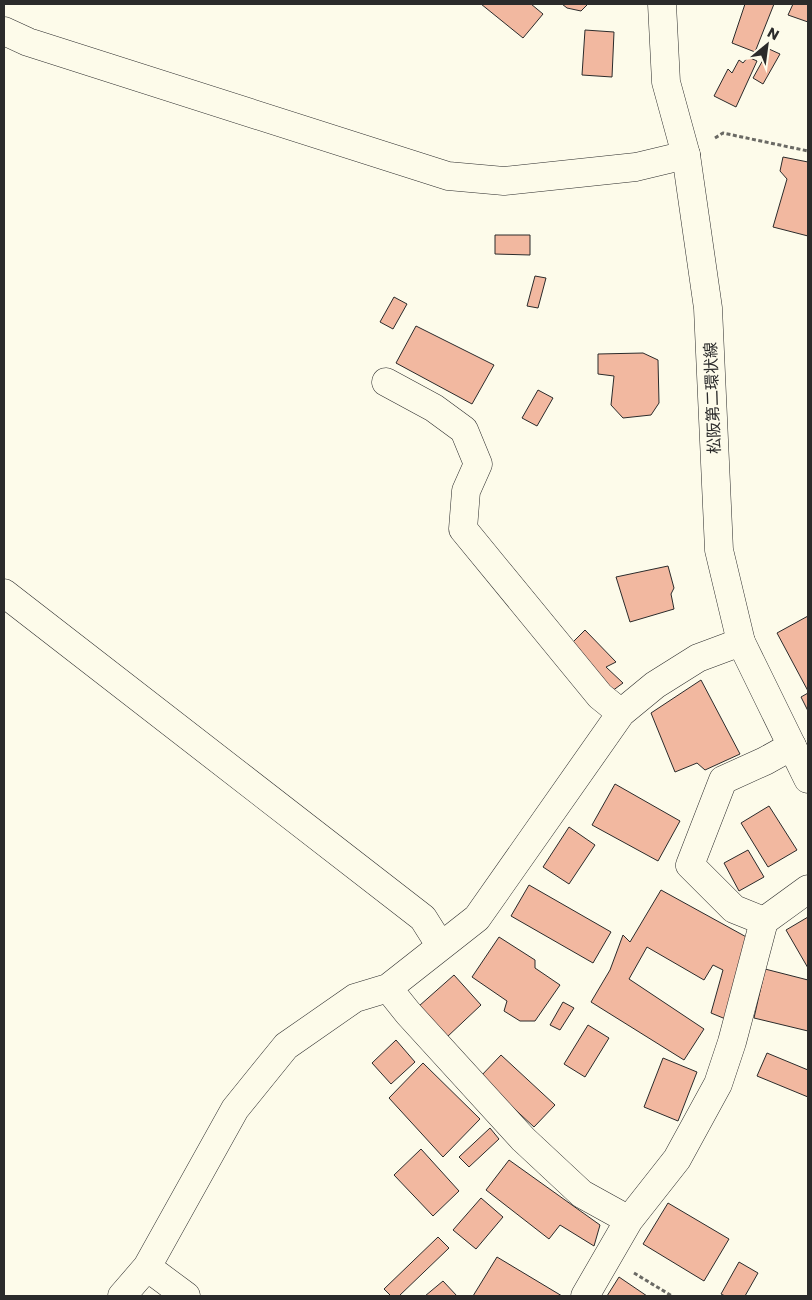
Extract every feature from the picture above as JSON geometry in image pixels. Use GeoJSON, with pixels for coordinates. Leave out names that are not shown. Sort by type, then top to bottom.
{"type":"FeatureCollection","features":[{"type":"Feature","properties":{"kind":"street","name":"松阪第二環状線"},"geometry":{"type":"LineString","coordinates":[[662,4],[666,82],[686,155],[708,308],[719,550],[741,642],[808,779]]}},
{"type":"Feature","properties":{"kind":"street"},"geometry":{"type":"LineString","coordinates":[[4,31],[28,42],[448,176],[504,181],[636,167],[686,155]]}},
{"type":"Feature","properties":{"kind":"street"},"geometry":{"type":"LineString","coordinates":[[386,382],[434,408],[464,430],[478,464],[466,492],[463,529],[600,696],[621,713]]}},
{"type":"Feature","properties":{"kind":"street"},"geometry":{"type":"LineString","coordinates":[[4,593],[423,918],[440,945]]}},
{"type":"Feature","properties":{"kind":"street"},"geometry":{"type":"LineString","coordinates":[[122,1296],[147,1267],[235,1109],[286,1046],[355,998],[388,988],[440,945],[477,918],[621,713],[655,685],[698,658],[741,642]]}},
{"type":"Feature","properties":{"kind":"street"},"geometry":{"type":"LineString","coordinates":[[764,921],[734,909],[690,866],[723,780],[765,761],[792,746]]}},
{"type":"Feature","properties":{"kind":"street"},"geometry":{"type":"LineString","coordinates":[[585,1296],[629,1220],[677,1159],[718,1084],[732,1042],[764,921],[808,889]]}},
{"type":"Feature","properties":{"kind":"street"},"geometry":{"type":"LineString","coordinates":[[388,988],[408,1013],[523,1140],[582,1194],[629,1220]]}},
{"type":"Feature","properties":{"kind":"street"},"geometry":{"type":"LineString","coordinates":[[147,1267],[186,1296]]}},
{"type":"Feature","properties":{"kind":"path"},"geometry":{"type":"LineString","coordinates":[[686,155],[723,133],[808,151]]}},
{"type":"Feature","properties":{"kind":"path"},"geometry":{"type":"LineString","coordinates":[[608,1256],[672,1296]]}},
{"type":"Feature","properties":{"kind":"building"},"geometry":{"type":"Polygon","coordinates":[[[481,4],[531,4],[543,14],[523,38],[481,4]]]}},
{"type":"Feature","properties":{"kind":"building"},"geometry":{"type":"Polygon","coordinates":[[[562,4],[588,4],[581,11],[567,8],[562,4]]]}},
{"type":"Feature","properties":{"kind":"building"},"geometry":{"type":"Polygon","coordinates":[[[745,4],[774,4],[755,52],[732,43],[745,4]]]}},
{"type":"Feature","properties":{"kind":"building"},"geometry":{"type":"Polygon","coordinates":[[[793,4],[808,4],[808,22],[788,15],[793,4]]]}},
{"type":"Feature","properties":{"kind":"building"},"geometry":{"type":"Polygon","coordinates":[[[585,30],[614,32],[612,77],[582,75],[585,30]]]}},
{"type":"Feature","properties":{"kind":"building"},"geometry":{"type":"Polygon","coordinates":[[[769,49],[780,54],[763,84],[753,78],[769,49]]]}},
{"type":"Feature","properties":{"kind":"building"},"geometry":{"type":"Polygon","coordinates":[[[748,57],[757,61],[736,107],[714,96],[728,69],[732,73],[739,60],[743,63],[748,57]]]}},
{"type":"Feature","properties":{"kind":"building"},"geometry":{"type":"Polygon","coordinates":[[[783,157],[808,162],[808,236],[773,227],[787,179],[780,171],[783,157]]]}},
{"type":"Feature","properties":{"kind":"building"},"geometry":{"type":"Polygon","coordinates":[[[495,235],[530,235],[530,255],[495,254],[495,235]]]}},
{"type":"Feature","properties":{"kind":"building"},"geometry":{"type":"Polygon","coordinates":[[[535,276],[546,278],[538,308],[527,306],[535,276]]]}},
{"type":"Feature","properties":{"kind":"building"},"geometry":{"type":"Polygon","coordinates":[[[394,297],[407,304],[393,329],[380,322],[394,297]]]}},
{"type":"Feature","properties":{"kind":"building"},"geometry":{"type":"Polygon","coordinates":[[[416,326],[494,365],[472,404],[396,363],[416,326]]]}},
{"type":"Feature","properties":{"kind":"building"},"geometry":{"type":"Polygon","coordinates":[[[643,353],[658,360],[659,403],[651,415],[623,418],[611,405],[614,376],[598,374],[598,354],[643,353]]]}},
{"type":"Feature","properties":{"kind":"building"},"geometry":{"type":"Polygon","coordinates":[[[538,390],[553,398],[537,426],[522,418],[538,390]]]}},
{"type":"Feature","properties":{"kind":"building"},"geometry":{"type":"Polygon","coordinates":[[[668,566],[674,588],[671,594],[674,609],[630,622],[616,577],[668,566]]]}},
{"type":"Feature","properties":{"kind":"building"},"geometry":{"type":"Polygon","coordinates":[[[808,616],[808,691],[777,633],[808,616]]]}},
{"type":"Feature","properties":{"kind":"building"},"geometry":{"type":"Polygon","coordinates":[[[585,630],[616,662],[606,667],[623,683],[608,694],[569,646],[585,630]]]}},
{"type":"Feature","properties":{"kind":"building"},"geometry":{"type":"Polygon","coordinates":[[[701,680],[740,754],[705,770],[697,763],[675,772],[651,713],[701,680]]]}},
{"type":"Feature","properties":{"kind":"building"},"geometry":{"type":"Polygon","coordinates":[[[808,693],[808,711],[801,697],[808,693]]]}},
{"type":"Feature","properties":{"kind":"building"},"geometry":{"type":"Polygon","coordinates":[[[615,784],[680,821],[658,861],[592,825],[615,784]]]}},
{"type":"Feature","properties":{"kind":"building"},"geometry":{"type":"Polygon","coordinates":[[[769,806],[797,850],[768,867],[741,823],[769,806]]]}},
{"type":"Feature","properties":{"kind":"building"},"geometry":{"type":"Polygon","coordinates":[[[569,827],[595,845],[569,884],[543,867],[569,827]]]}},
{"type":"Feature","properties":{"kind":"building"},"geometry":{"type":"Polygon","coordinates":[[[748,850],[764,877],[739,891],[724,863],[748,850]]]}},
{"type":"Feature","properties":{"kind":"building"},"geometry":{"type":"Polygon","coordinates":[[[529,885],[611,932],[593,963],[511,916],[529,885]]]}},
{"type":"Feature","properties":{"kind":"building"},"geometry":{"type":"Polygon","coordinates":[[[661,890],[750,939],[728,1020],[711,1013],[723,970],[713,965],[704,980],[647,947],[629,979],[704,1029],[684,1060],[591,1002],[610,970],[623,935],[630,942],[661,890]]]}},
{"type":"Feature","properties":{"kind":"building"},"geometry":{"type":"Polygon","coordinates":[[[808,917],[808,968],[786,930],[808,917]]]}},
{"type":"Feature","properties":{"kind":"building"},"geometry":{"type":"Polygon","coordinates":[[[499,937],[535,960],[535,968],[560,985],[535,1021],[520,1021],[504,1011],[507,1001],[472,977],[499,937]]]}},
{"type":"Feature","properties":{"kind":"building"},"geometry":{"type":"Polygon","coordinates":[[[765,969],[808,980],[808,1031],[754,1018],[765,969]]]}},
{"type":"Feature","properties":{"kind":"building"},"geometry":{"type":"Polygon","coordinates":[[[454,975],[481,1005],[447,1037],[419,1006],[454,975]]]}},
{"type":"Feature","properties":{"kind":"building"},"geometry":{"type":"Polygon","coordinates":[[[563,1002],[574,1008],[560,1030],[550,1025],[563,1002]]]}},
{"type":"Feature","properties":{"kind":"building"},"geometry":{"type":"Polygon","coordinates":[[[588,1025],[609,1038],[585,1077],[564,1064],[588,1025]]]}},
{"type":"Feature","properties":{"kind":"building"},"geometry":{"type":"Polygon","coordinates":[[[396,1040],[415,1062],[391,1084],[372,1063],[396,1040]]]}},
{"type":"Feature","properties":{"kind":"building"},"geometry":{"type":"Polygon","coordinates":[[[767,1053],[808,1070],[808,1097],[757,1076],[767,1053]]]}},
{"type":"Feature","properties":{"kind":"building"},"geometry":{"type":"Polygon","coordinates":[[[501,1055],[555,1105],[534,1127],[480,1077],[501,1055]]]}},
{"type":"Feature","properties":{"kind":"building"},"geometry":{"type":"Polygon","coordinates":[[[663,1058],[697,1072],[678,1121],[644,1107],[663,1058]]]}},
{"type":"Feature","properties":{"kind":"building"},"geometry":{"type":"Polygon","coordinates":[[[423,1063],[480,1119],[443,1157],[389,1098],[423,1063]]]}},
{"type":"Feature","properties":{"kind":"building"},"geometry":{"type":"Polygon","coordinates":[[[490,1128],[499,1139],[469,1167],[459,1157],[490,1128]]]}},
{"type":"Feature","properties":{"kind":"building"},"geometry":{"type":"Polygon","coordinates":[[[421,1149],[459,1191],[433,1216],[394,1175],[421,1149]]]}},
{"type":"Feature","properties":{"kind":"building"},"geometry":{"type":"Polygon","coordinates":[[[509,1160],[600,1225],[594,1246],[560,1225],[549,1239],[486,1190],[509,1160]]]}},
{"type":"Feature","properties":{"kind":"building"},"geometry":{"type":"Polygon","coordinates":[[[481,1198],[503,1217],[476,1249],[453,1230],[481,1198]]]}},
{"type":"Feature","properties":{"kind":"building"},"geometry":{"type":"Polygon","coordinates":[[[668,1203],[729,1239],[704,1281],[643,1244],[668,1203]]]}},
{"type":"Feature","properties":{"kind":"building"},"geometry":{"type":"Polygon","coordinates":[[[438,1237],[449,1248],[399,1296],[391,1296],[384,1289],[438,1237]]]}},
{"type":"Feature","properties":{"kind":"building"},"geometry":{"type":"Polygon","coordinates":[[[497,1257],[562,1296],[473,1296],[497,1257]]]}},
{"type":"Feature","properties":{"kind":"building"},"geometry":{"type":"Polygon","coordinates":[[[739,1262],[758,1273],[745,1296],[725,1296],[721,1294],[739,1262]]]}},
{"type":"Feature","properties":{"kind":"building"},"geometry":{"type":"Polygon","coordinates":[[[619,1277],[647,1296],[607,1296],[619,1277]]]}},
{"type":"Feature","properties":{"kind":"building"},"geometry":{"type":"Polygon","coordinates":[[[443,1281],[457,1296],[425,1296],[443,1281]]]}}]}
